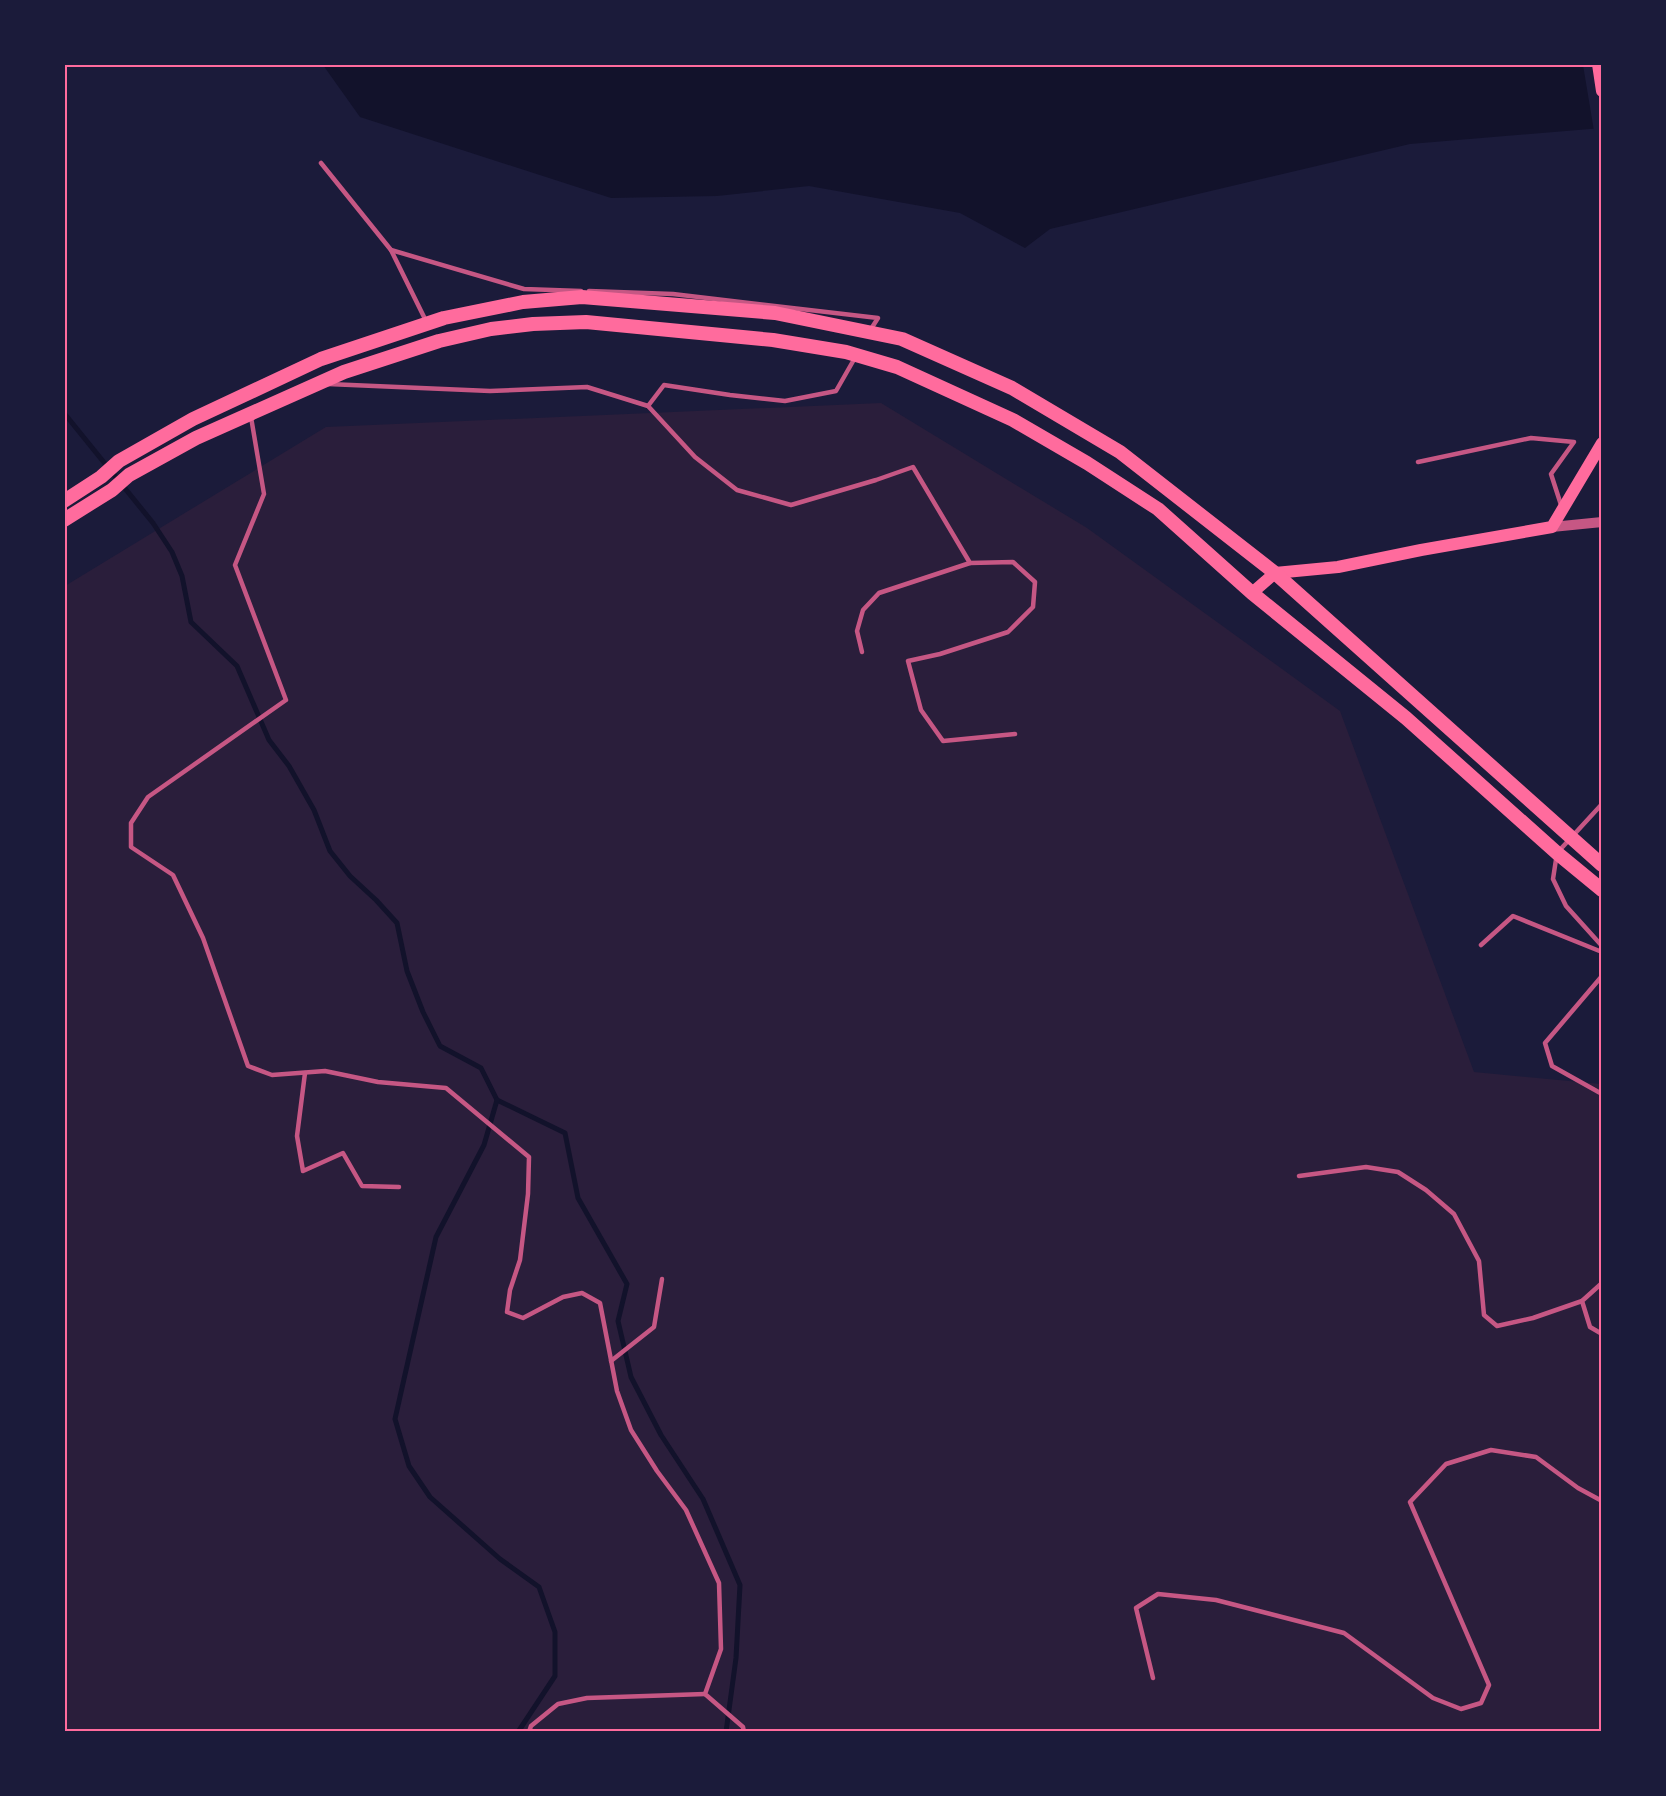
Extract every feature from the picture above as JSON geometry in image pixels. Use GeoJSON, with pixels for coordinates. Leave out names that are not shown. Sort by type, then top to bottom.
{"type":"FeatureCollection","features":[{"type":"Feature","properties":{"kind":"main road"},"geometry":{"type":"LineString","coordinates":[[1598,64],[1602,91]]}},
{"type":"Feature","properties":{"kind":"main road"},"geometry":{"type":"LineString","coordinates":[[64,501],[102,477],[119,461],[193,419],[321,359],[444,318],[522,302],[582,297],[775,313],[902,339],[1012,388],[1120,452],[1275,573],[1602,865]]}},
{"type":"Feature","properties":{"kind":"main road"},"geometry":{"type":"LineString","coordinates":[[64,520],[112,490],[129,475],[196,438],[344,372],[439,341],[491,329],[534,324],[586,322],[773,340],[856,355],[897,367],[1013,420],[1087,463],[1158,509],[1252,593],[1406,718],[1557,854],[1602,890]]}},
{"type":"Feature","properties":{"kind":"main road"},"geometry":{"type":"LineString","coordinates":[[1252,593],[1275,573],[1338,567],[1421,550],[1552,528],[1602,443]]}},
{"type":"Feature","properties":{"kind":"street"},"geometry":{"type":"LineString","coordinates":[[1552,528],[1602,522]]}},
{"type":"Feature","properties":{"kind":"lane"},"geometry":{"type":"LineString","coordinates":[[321,163],[391,250],[428,323]]}},
{"type":"Feature","properties":{"kind":"lane"},"geometry":{"type":"LineString","coordinates":[[391,250],[524,289],[673,294],[878,318],[870,332]]}},
{"type":"Feature","properties":{"kind":"lane"},"geometry":{"type":"LineString","coordinates":[[648,406],[664,385],[784,400],[836,391],[856,355]]}},
{"type":"Feature","properties":{"kind":"lane"},"geometry":{"type":"LineString","coordinates":[[319,384],[490,391],[587,387],[648,406],[694,457],[737,490],[791,505],[913,467],[970,563]]}},
{"type":"Feature","properties":{"kind":"lane"},"geometry":{"type":"LineString","coordinates":[[250,414],[264,494],[235,565],[286,700],[148,797],[131,823],[131,847],[173,875],[203,938],[248,1065],[272,1075],[325,1071],[378,1082],[446,1088],[529,1157],[528,1194],[520,1260],[510,1290],[507,1312],[523,1318],[563,1297],[582,1293],[600,1303],[613,1359],[617,1391],[631,1430],[686,1510],[718,1583],[721,1649],[705,1694]]}},
{"type":"Feature","properties":{"kind":"lane"},"geometry":{"type":"LineString","coordinates":[[1418,462],[1531,438],[1575,442],[1551,474],[1562,510]]}},
{"type":"Feature","properties":{"kind":"lane"},"geometry":{"type":"LineString","coordinates":[[862,652],[857,631],[863,610],[879,592],[970,563],[1013,562],[1035,582],[1033,608],[1008,632],[940,654],[908,661],[921,710],[943,741],[1015,734]]}},
{"type":"Feature","properties":{"kind":"lane"},"geometry":{"type":"LineString","coordinates":[[1602,804],[1557,854],[1553,879],[1566,906],[1602,946]]}},
{"type":"Feature","properties":{"kind":"lane"},"geometry":{"type":"LineString","coordinates":[[1481,945],[1513,916],[1602,952]]}},
{"type":"Feature","properties":{"kind":"lane"},"geometry":{"type":"LineString","coordinates":[[1602,976],[1545,1043],[1551,1065],[1602,1094]]}},
{"type":"Feature","properties":{"kind":"lane"},"geometry":{"type":"LineString","coordinates":[[305,1073],[297,1136],[303,1171],[343,1153],[362,1186],[399,1187]]}},
{"type":"Feature","properties":{"kind":"lane"},"geometry":{"type":"LineString","coordinates":[[1299,1176],[1366,1167],[1398,1173],[1426,1190],[1454,1214],[1479,1261],[1484,1315],[1497,1326],[1533,1318],[1582,1301],[1602,1283]]}},
{"type":"Feature","properties":{"kind":"lane"},"geometry":{"type":"LineString","coordinates":[[613,1359],[654,1327],[662,1279]]}},
{"type":"Feature","properties":{"kind":"lane"},"geometry":{"type":"LineString","coordinates":[[1582,1301],[1590,1327],[1602,1334]]}},
{"type":"Feature","properties":{"kind":"lane"},"geometry":{"type":"LineString","coordinates":[[1153,1678],[1136,1608],[1158,1594],[1216,1600],[1344,1633],[1432,1698],[1461,1709],[1481,1703],[1489,1685],[1410,1502],[1446,1464],[1491,1450],[1536,1456],[1578,1488],[1602,1501]]}},
{"type":"Feature","properties":{"kind":"lane"},"geometry":{"type":"LineString","coordinates":[[529,1731],[531,1726],[558,1704],[587,1698],[705,1694],[743,1727],[744,1731]]}},
{"type":"Feature","properties":{"kind":"shaded area"},"geometry":{"type":"Polygon","coordinates":[[[323,65],[1601,65],[1602,128],[1410,144],[1050,229],[1025,248],[960,213],[809,186],[717,196],[611,198],[360,117],[323,65]]]}},
{"type":"Feature","properties":{"kind":"shaded area"},"geometry":{"type":"Polygon","coordinates":[[[881,403],[1087,528],[1340,711],[1474,1072],[1601,1084],[1601,1731],[65,1732],[65,586],[326,427],[881,403]]]}},
{"type":"Feature","properties":{"kind":"pier"},"geometry":{"type":"Polygon","coordinates":[[[1583,65],[1601,65],[1602,131],[1594,131],[1583,65]]]}},
{"type":"Feature","properties":{"kind":"waterway"},"geometry":{"type":"LineString","coordinates":[[64,413],[153,523],[172,552],[182,576],[191,622],[237,666],[269,740],[289,766],[314,810],[330,851],[350,876],[397,923],[407,971],[423,1012],[440,1046],[481,1068],[497,1100],[565,1133],[578,1198],[627,1284],[618,1321],[631,1377],[661,1435],[703,1499],[740,1585],[736,1658],[726,1732]]}},
{"type":"Feature","properties":{"kind":"waterway"},"geometry":{"type":"LineString","coordinates":[[497,1100],[484,1145],[436,1237],[395,1419],[409,1466],[430,1497],[500,1559],[539,1587],[555,1632],[555,1676],[518,1732]]}}]}
